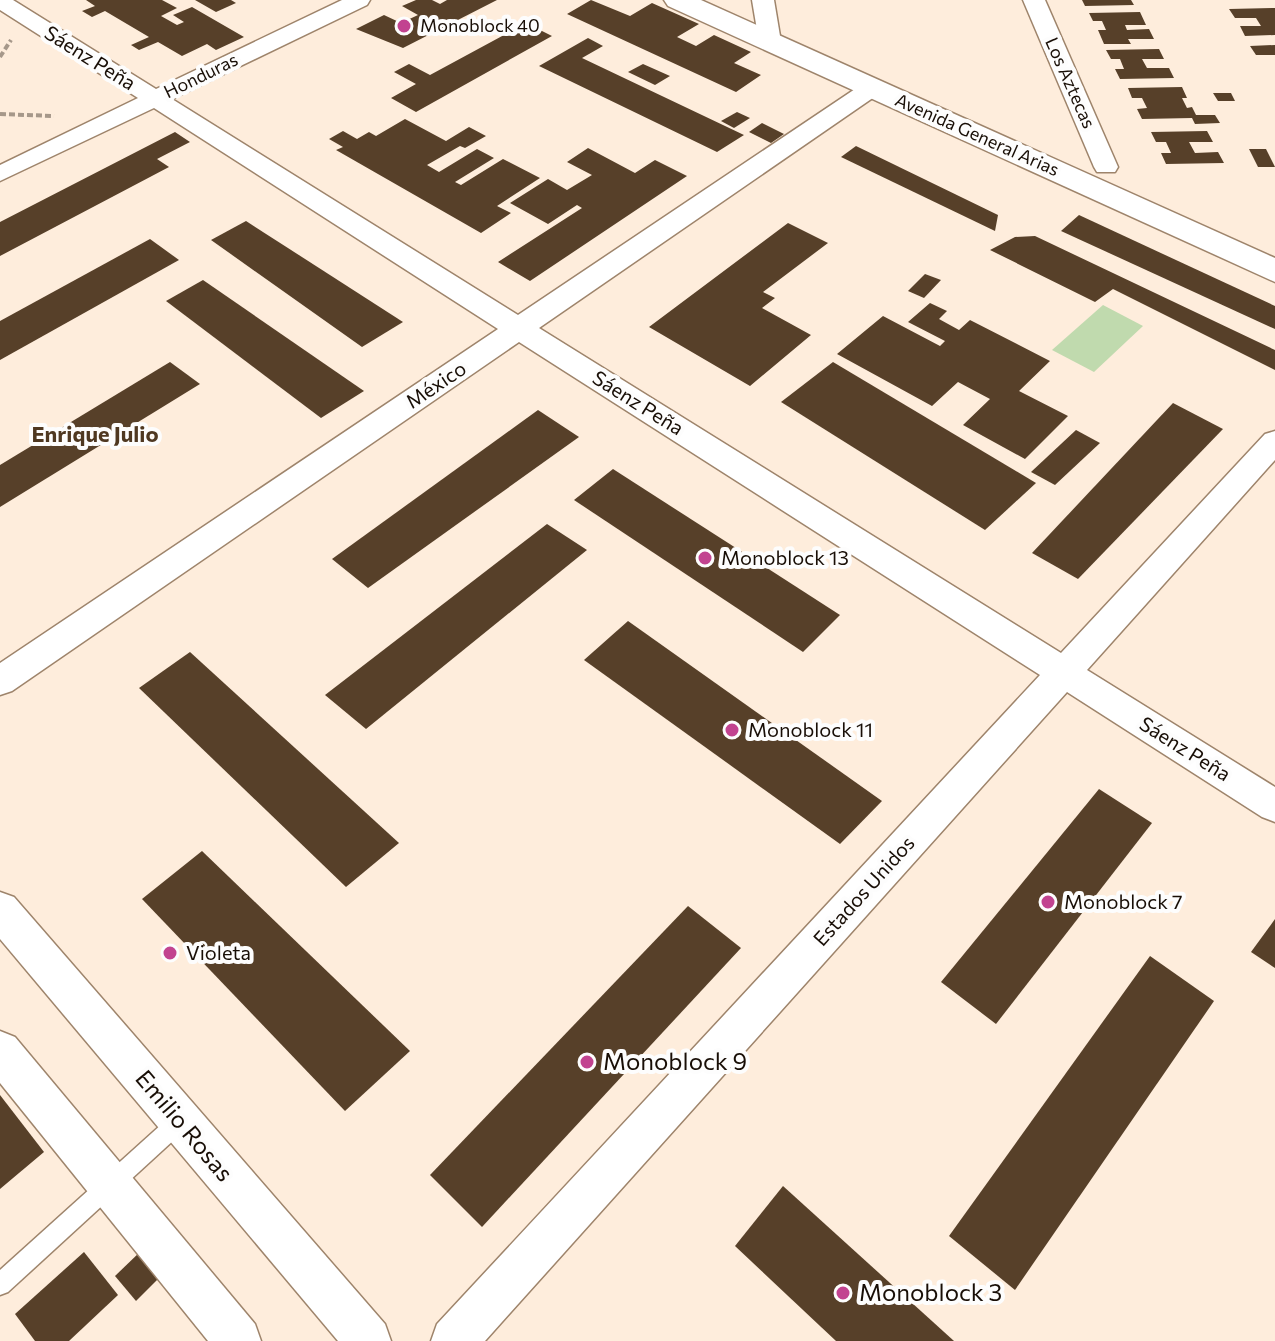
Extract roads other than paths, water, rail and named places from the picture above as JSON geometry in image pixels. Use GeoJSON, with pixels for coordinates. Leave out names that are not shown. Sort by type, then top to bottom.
{"type":"FeatureCollection","features":[{"type":"Feature","properties":{"kind":"main road","name":"Avenida General Arias"},"geometry":{"type":"LineString","coordinates":[[678,0],[1275,271]]}},
{"type":"Feature","properties":{"kind":"street","name":"Honduras"},"geometry":{"type":"LineString","coordinates":[[0,174],[359,0]]}},
{"type":"Feature","properties":{"kind":"street"},"geometry":{"type":"LineString","coordinates":[[763,0],[770,42]]}},
{"type":"Feature","properties":{"kind":"street","name":"Los Aztecas"},"geometry":{"type":"LineString","coordinates":[[1034,0],[1106,167]]}},
{"type":"Feature","properties":{"kind":"street","name":"Sáenz Peña"},"geometry":{"type":"LineString","coordinates":[[0,1],[1275,806]]}},
{"type":"Feature","properties":{"kind":"street","name":"México"},"geometry":{"type":"LineString","coordinates":[[0,681],[872,88]]}},
{"type":"Feature","properties":{"kind":"street","name":"Estados Unidos"},"geometry":{"type":"LineString","coordinates":[[454,1341],[1275,441]]}},
{"type":"Feature","properties":{"kind":"street","name":"Emilio Rosas"},"geometry":{"type":"LineString","coordinates":[[0,910],[368,1341]]}},
{"type":"Feature","properties":{"kind":"street"},"geometry":{"type":"LineString","coordinates":[[0,1051],[238,1341]]}},
{"type":"Feature","properties":{"kind":"lane"},"geometry":{"type":"LineString","coordinates":[[0,1284],[180,1121]]}},
{"type":"Feature","properties":{"kind":"place","name":"Monoblock 40"},"geometry":{"type":"Point","coordinates":[404,26]}},
{"type":"Feature","properties":{"kind":"place","name":"Monoblock 13"},"geometry":{"type":"Point","coordinates":[705,558]}},
{"type":"Feature","properties":{"kind":"place","name":"Monoblock 11"},"geometry":{"type":"Point","coordinates":[732,730]}},
{"type":"Feature","properties":{"kind":"place","name":"Monoblock 7"},"geometry":{"type":"Point","coordinates":[1048,902]}},
{"type":"Feature","properties":{"kind":"place","name":"Violeta"},"geometry":{"type":"Point","coordinates":[170,953]}},
{"type":"Feature","properties":{"kind":"place","name":"Monoblock 9"},"geometry":{"type":"Point","coordinates":[587,1062]}},
{"type":"Feature","properties":{"kind":"place","name":"Monoblock 3"},"geometry":{"type":"Point","coordinates":[843,1293]}},
{"type":"Feature","properties":{"kind":"district","name":"Enrique Julio"},"geometry":{"type":"Point","coordinates":[95,434]}}]}
